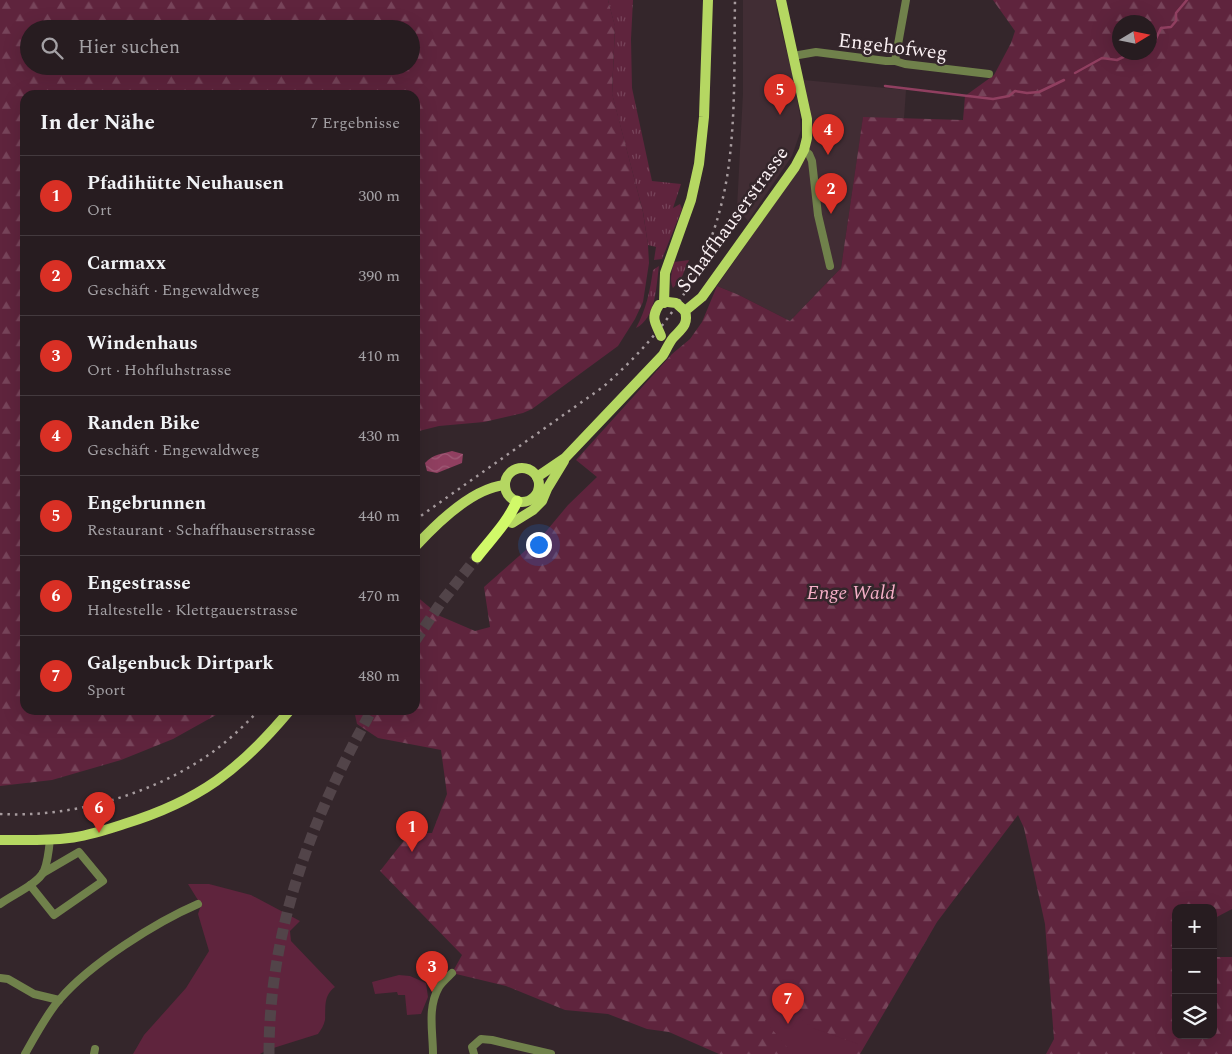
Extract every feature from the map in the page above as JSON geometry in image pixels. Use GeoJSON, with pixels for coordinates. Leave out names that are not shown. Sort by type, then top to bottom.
{"type":"FeatureCollection","features":[{"type":"Feature","properties":{"kind":"highway"},"geometry":{"type":"LineString","coordinates":[[477,557],[498,531],[517,501]]}},
{"type":"Feature","properties":{"kind":"highway"},"geometry":{"type":"LineString","coordinates":[[498,531],[512,524]]}},
{"type":"Feature","properties":{"kind":"main road"},"geometry":{"type":"LineString","coordinates":[[664,303],[665,273],[689,206],[699,164],[704,117],[708,0]]}},
{"type":"Feature","properties":{"kind":"main road","name":"Schaffhauserstrasse"},"geometry":{"type":"LineString","coordinates":[[686,314],[698,301],[781,187],[804,150],[807,138],[807,119],[781,0]]}},
{"type":"Feature","properties":{"kind":"main road"},"geometry":{"type":"LineString","coordinates":[[537,477],[565,458],[662,355],[684,328],[686,314],[676,302],[664,303],[654,313],[654,322],[662,336],[661,346],[658,354],[644,374]]}},
{"type":"Feature","properties":{"kind":"main road"},"geometry":{"type":"LineString","coordinates":[[512,524],[533,510],[542,501],[565,458]]}},
{"type":"Feature","properties":{"kind":"main road"},"geometry":{"type":"LineString","coordinates":[[516,469],[530,470],[537,477],[539,484],[536,494],[528,501],[517,501],[508,495],[505,485],[508,475],[516,469]]}},
{"type":"Feature","properties":{"kind":"main road"},"geometry":{"type":"LineString","coordinates":[[420,542],[445,518],[472,498],[485,490],[505,485]]}},
{"type":"Feature","properties":{"kind":"main road"},"geometry":{"type":"LineString","coordinates":[[0,840],[70,838],[99,833],[161,812],[193,797],[216,782],[248,756],[285,715]]}},
{"type":"Feature","properties":{"kind":"street"},"geometry":{"type":"LineString","coordinates":[[895,61],[906,0]]}},
{"type":"Feature","properties":{"kind":"street","name":"Engehofweg"},"geometry":{"type":"LineString","coordinates":[[793,56],[816,52],[989,74]]}},
{"type":"Feature","properties":{"kind":"street"},"geometry":{"type":"LineString","coordinates":[[804,150],[809,154],[812,161],[818,215],[830,266]]}},
{"type":"Feature","properties":{"kind":"street"},"geometry":{"type":"LineString","coordinates":[[43,873],[50,839]]}},
{"type":"Feature","properties":{"kind":"street"},"geometry":{"type":"LineString","coordinates":[[0,904],[30,885],[43,873],[79,852],[104,880],[54,915],[30,885]]}},
{"type":"Feature","properties":{"kind":"street"},"geometry":{"type":"LineString","coordinates":[[25,1054],[59,1000],[105,958],[164,921],[198,904]]}},
{"type":"Feature","properties":{"kind":"street"},"geometry":{"type":"LineString","coordinates":[[433,1054],[433,1037],[430,1024],[434,1003],[439,987],[452,972]]}},
{"type":"Feature","properties":{"kind":"street"},"geometry":{"type":"LineString","coordinates":[[0,978],[8,979],[34,994],[59,1000]]}},
{"type":"Feature","properties":{"kind":"street"},"geometry":{"type":"LineString","coordinates":[[474,1054],[472,1047],[481,1039],[551,1054]]}},
{"type":"Feature","properties":{"kind":"shaded area"},"geometry":{"type":"Polygon","coordinates":[[[743,0],[776,0],[777,13],[794,80],[801,130],[792,156],[748,221],[737,208],[743,93],[743,0]]]}},
{"type":"Feature","properties":{"kind":"shaded area"},"geometry":{"type":"Polygon","coordinates":[[[804,80],[906,90],[904,119],[863,118],[841,268],[790,321],[717,286],[790,181],[803,159],[808,105],[804,80]]]}},
{"type":"Feature","properties":{"kind":"green space"},"geometry":{"type":"Polygon","coordinates":[[[0,0],[608,0],[615,26],[612,93],[643,212],[648,245],[649,263],[643,302],[618,346],[532,409],[523,413],[484,422],[439,426],[420,431],[420,90],[20,90],[20,715],[216,715],[173,739],[121,760],[52,780],[0,786],[0,0]]]}},
{"type":"Feature","properties":{"kind":"green space"},"geometry":{"type":"Polygon","coordinates":[[[608,0],[633,0],[631,39],[632,88],[652,181],[681,184],[673,208],[680,204],[682,209],[662,259],[654,260],[656,247],[648,245],[643,212],[612,94],[615,27],[608,0]]]}},
{"type":"Feature","properties":{"kind":"green space","name":"Enge Wald"},"geometry":{"type":"Polygon","coordinates":[[[993,0],[1232,0],[1232,909],[1217,917],[1217,904],[1172,904],[1172,1039],[1217,1039],[1217,957],[1232,957],[1232,1054],[1046,1054],[1054,1039],[1045,924],[1024,828],[1018,815],[937,922],[860,1054],[719,1054],[669,1032],[647,1029],[608,1014],[565,1010],[506,986],[452,973],[462,955],[380,871],[410,833],[432,833],[447,794],[441,750],[378,738],[357,724],[355,715],[420,715],[420,599],[440,616],[475,631],[490,627],[484,587],[543,535],[568,505],[597,477],[576,460],[672,354],[690,339],[702,322],[717,286],[790,321],[841,268],[863,117],[963,120],[965,96],[994,75],[1011,43],[1015,31],[993,0]]]}},
{"type":"Feature","properties":{"kind":"green space"},"geometry":{"type":"Polygon","coordinates":[[[689,260],[681,279],[673,288],[671,279],[674,262],[689,260]]]}},
{"type":"Feature","properties":{"kind":"green space"},"geometry":{"type":"Polygon","coordinates":[[[659,266],[656,292],[651,310],[643,323],[636,328],[647,300],[653,270],[659,266]]]}},
{"type":"Feature","properties":{"kind":"green space"},"geometry":{"type":"Polygon","coordinates":[[[188,884],[209,884],[251,895],[300,921],[290,931],[291,941],[335,987],[327,998],[325,1020],[318,1034],[260,1054],[133,1054],[144,1035],[186,988],[209,951],[198,914],[201,905],[188,884]]]}},
{"type":"Feature","properties":{"kind":"green space"},"geometry":{"type":"Polygon","coordinates":[[[399,975],[410,976],[426,983],[428,997],[421,1014],[407,1015],[405,995],[398,995],[397,992],[375,994],[372,982],[399,975]]]}},
{"type":"Feature","properties":{"kind":"green space"},"geometry":{"type":"Polygon","coordinates":[[[776,999],[813,1028],[858,1044],[853,1054],[793,1054],[765,1021],[776,999]]]}},
{"type":"Feature","properties":{"kind":"water"},"geometry":{"type":"Polygon","coordinates":[[[452,451],[463,454],[462,463],[437,473],[427,471],[425,463],[428,460],[452,451]]]}},
{"type":"Feature","properties":{"kind":"waterway"},"geometry":{"type":"LineString","coordinates":[[1157,37],[1161,28],[1171,27],[1176,21],[1176,13],[1187,0]]}},
{"type":"Feature","properties":{"kind":"waterway"},"geometry":{"type":"LineString","coordinates":[[1075,73],[1102,58],[1112,59]]}},
{"type":"Feature","properties":{"kind":"waterway"},"geometry":{"type":"LineString","coordinates":[[885,86],[993,99],[1009,96],[1015,91],[1039,92],[1064,80]]}},
{"type":"Feature","properties":{"kind":"tunnel"},"geometry":{"type":"LineString","coordinates":[[420,634],[440,604],[477,557]]}},
{"type":"Feature","properties":{"kind":"tunnel"},"geometry":{"type":"LineString","coordinates":[[269,1054],[271,1008],[277,963],[286,918],[298,875],[331,791],[369,715]]}},
{"type":"Feature","properties":{"kind":"railway"},"geometry":{"type":"LineString","coordinates":[[420,516],[603,387],[649,341],[669,317],[686,291],[712,235],[728,171],[733,107],[735,0]]}},
{"type":"Feature","properties":{"kind":"railway"},"geometry":{"type":"LineString","coordinates":[[0,814],[56,812],[112,800],[139,791],[166,780],[214,751],[254,715]]}},
{"type":"Feature","properties":{"kind":"place","name":"Engebrunnen"},"geometry":{"type":"Point","coordinates":[780,115]}},
{"type":"Feature","properties":{"kind":"place","name":"Randen Bike"},"geometry":{"type":"Point","coordinates":[828,155]}},
{"type":"Feature","properties":{"kind":"place","name":"Carmaxx"},"geometry":{"type":"Point","coordinates":[831,214]}},
{"type":"Feature","properties":{"kind":"place","name":"Engestrasse"},"geometry":{"type":"Point","coordinates":[99,833]}},
{"type":"Feature","properties":{"kind":"place","name":"Pfadihütte Neuhausen"},"geometry":{"type":"Point","coordinates":[412,852]}},
{"type":"Feature","properties":{"kind":"place","name":"Windenhaus"},"geometry":{"type":"Point","coordinates":[432,992]}},
{"type":"Feature","properties":{"kind":"place","name":"Galgenbuck Dirtpark"},"geometry":{"type":"Point","coordinates":[788,1024]}}]}
